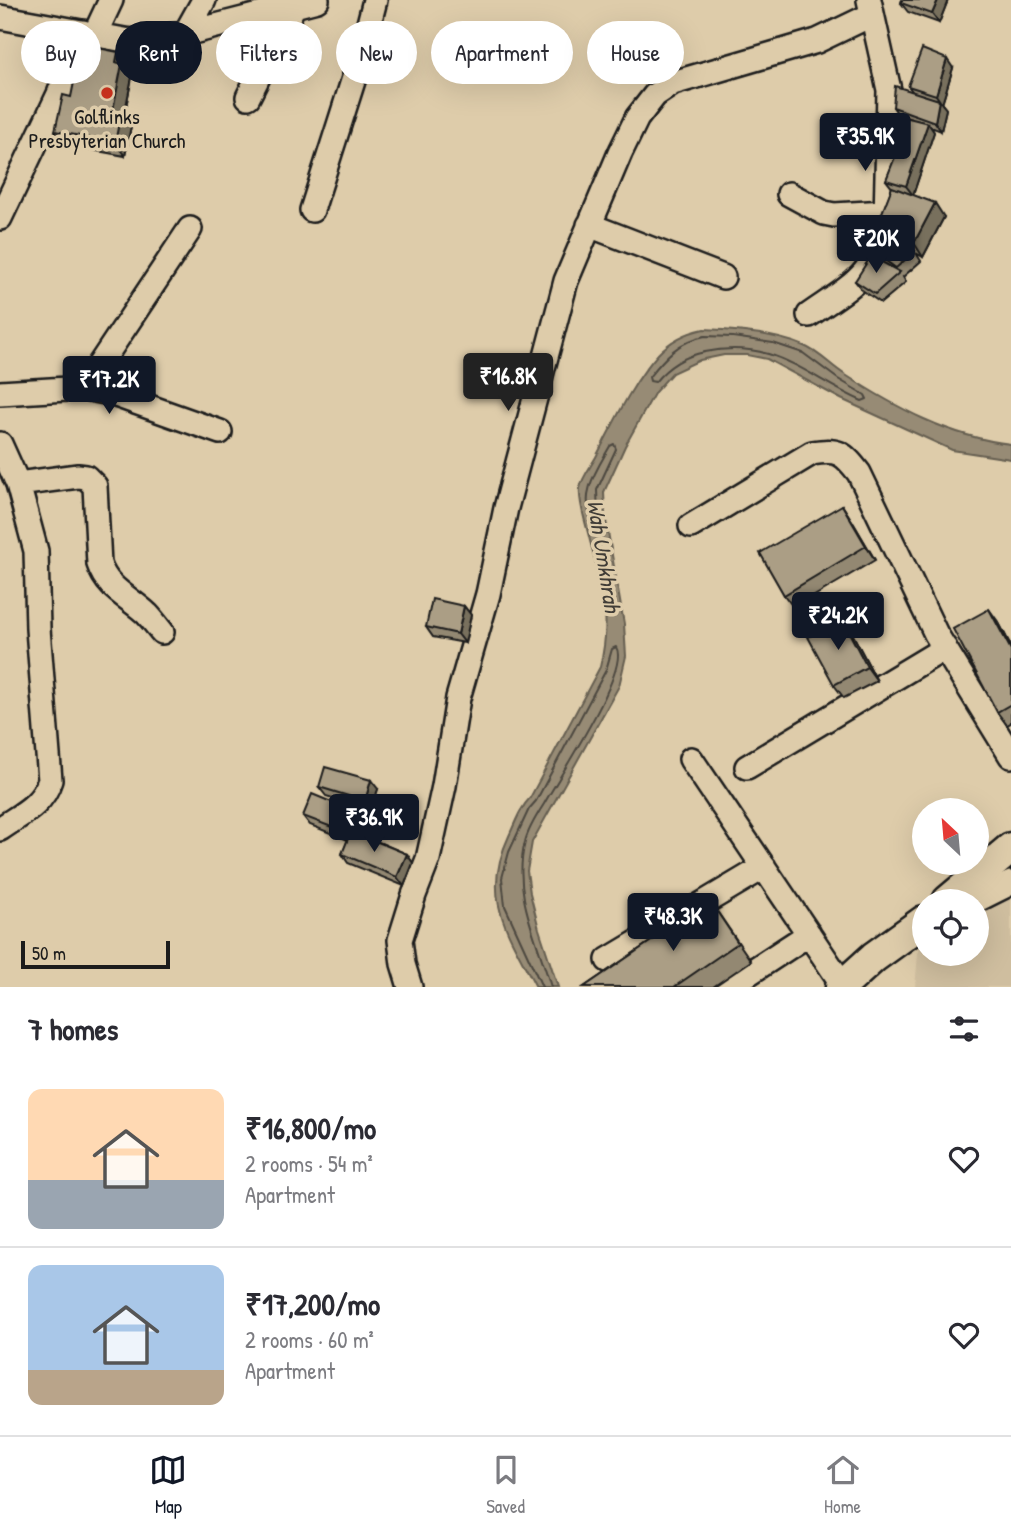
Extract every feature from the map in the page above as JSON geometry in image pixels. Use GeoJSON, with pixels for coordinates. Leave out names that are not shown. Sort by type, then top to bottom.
{"type":"FeatureCollection","features":[{"type":"Feature","properties":{"kind":"main road"},"geometry":{"type":"LineString","coordinates":[[962,889],[1011,848]]}},
{"type":"Feature","properties":{"kind":"main road"},"geometry":{"type":"LineString","coordinates":[[842,986],[874,957],[912,932]]}},
{"type":"Feature","properties":{"kind":"street"},"geometry":{"type":"LineString","coordinates":[[97,21],[111,0]]}},
{"type":"Feature","properties":{"kind":"street"},"geometry":{"type":"LineString","coordinates":[[192,21],[204,0]]}},
{"type":"Feature","properties":{"kind":"street"},"geometry":{"type":"LineString","coordinates":[[202,30],[317,0]]}},
{"type":"Feature","properties":{"kind":"street"},"geometry":{"type":"LineString","coordinates":[[312,210],[376,0]]}},
{"type":"Feature","properties":{"kind":"street"},"geometry":{"type":"LineString","coordinates":[[248,97],[294,6]]}},
{"type":"Feature","properties":{"kind":"street"},"geometry":{"type":"LineString","coordinates":[[410,987],[400,940],[428,859],[444,786],[457,698],[488,594],[506,508],[540,374],[566,281],[637,118],[655,95],[673,83],[817,41],[870,8],[888,90],[886,212],[883,236],[869,269],[856,282],[809,315]]}},
{"type":"Feature","properties":{"kind":"street"},"geometry":{"type":"LineString","coordinates":[[0,17],[22,21]]}},
{"type":"Feature","properties":{"kind":"street"},"geometry":{"type":"LineString","coordinates":[[0,218],[65,84]]}},
{"type":"Feature","properties":{"kind":"street"},"geometry":{"type":"LineString","coordinates":[[789,194],[834,215],[886,212]]}},
{"type":"Feature","properties":{"kind":"street"},"geometry":{"type":"LineString","coordinates":[[590,225],[723,277]]}},
{"type":"Feature","properties":{"kind":"street"},"geometry":{"type":"LineString","coordinates":[[84,388],[190,229]]}},
{"type":"Feature","properties":{"kind":"street"},"geometry":{"type":"LineString","coordinates":[[0,393],[84,388],[110,393],[219,432]]}},
{"type":"Feature","properties":{"kind":"street"},"geometry":{"type":"LineString","coordinates":[[0,444],[18,484],[36,551],[38,629],[50,780],[46,793],[33,808],[0,829]]}},
{"type":"Feature","properties":{"kind":"street"},"geometry":{"type":"LineString","coordinates":[[691,526],[812,453],[832,450],[846,456],[859,473],[944,648],[1011,756]]}},
{"type":"Feature","properties":{"kind":"street"},"geometry":{"type":"LineString","coordinates":[[18,484],[78,476],[86,477],[95,486],[99,564],[102,574],[108,583],[147,614],[162,632]]}},
{"type":"Feature","properties":{"kind":"street"},"geometry":{"type":"LineString","coordinates":[[747,767],[944,648]]}},
{"type":"Feature","properties":{"kind":"street"},"geometry":{"type":"LineString","coordinates":[[691,759],[842,986]]}},
{"type":"Feature","properties":{"kind":"street"},"geometry":{"type":"LineString","coordinates":[[608,960],[764,867]]}},
{"type":"Feature","properties":{"kind":"street"},"geometry":{"type":"LineString","coordinates":[[989,894],[1011,883]]}},
{"type":"Feature","properties":{"kind":"street"},"geometry":{"type":"LineString","coordinates":[[727,987],[809,934]]}},
{"type":"Feature","properties":{"kind":"shaded area"},"geometry":{"type":"Polygon","coordinates":[[[1011,898],[1011,987],[915,987],[917,966],[989,966],[989,909],[1011,898]]]}},
{"type":"Feature","properties":{"kind":"water","name":"Wah Umkhrah"},"geometry":{"type":"Polygon","coordinates":[[[704,329],[755,333],[804,346],[863,386],[923,419],[966,435],[1011,444],[1011,459],[952,450],[841,399],[767,359],[747,355],[724,355],[700,360],[672,373],[655,392],[625,446],[604,492],[605,515],[624,624],[626,656],[619,686],[532,842],[527,871],[530,893],[558,987],[536,987],[501,914],[497,878],[501,858],[518,816],[600,667],[604,650],[604,603],[599,573],[581,507],[580,488],[624,403],[649,365],[673,341],[704,329]]]}},
{"type":"Feature","properties":{"kind":"building"},"geometry":{"type":"Polygon","coordinates":[[[902,0],[938,0],[932,14],[901,3],[902,0]]]}},
{"type":"Feature","properties":{"kind":"building"},"geometry":{"type":"Polygon","coordinates":[[[101,49],[115,51],[115,84],[118,84],[113,110],[121,112],[115,143],[55,131],[63,95],[71,97],[74,84],[101,84],[101,49]]]}},
{"type":"Feature","properties":{"kind":"building"},"geometry":{"type":"Polygon","coordinates":[[[922,49],[947,59],[936,95],[908,86],[922,49]]]}},
{"type":"Feature","properties":{"kind":"building"},"geometry":{"type":"Polygon","coordinates":[[[895,86],[939,100],[935,122],[893,107],[895,86]]]}},
{"type":"Feature","properties":{"kind":"building"},"geometry":{"type":"Polygon","coordinates":[[[893,114],[928,123],[906,186],[886,180],[897,152],[890,143],[893,114]]]}},
{"type":"Feature","properties":{"kind":"building"},"geometry":{"type":"Polygon","coordinates":[[[892,187],[935,203],[914,243],[877,226],[892,187]]]}},
{"type":"Feature","properties":{"kind":"building"},"geometry":{"type":"Polygon","coordinates":[[[885,237],[915,251],[896,268],[875,253],[885,237]]]}},
{"type":"Feature","properties":{"kind":"building"},"geometry":{"type":"Polygon","coordinates":[[[871,256],[900,272],[875,294],[855,281],[871,256]]]}},
{"type":"Feature","properties":{"kind":"building"},"geometry":{"type":"Polygon","coordinates":[[[842,505],[866,546],[784,595],[760,553],[842,505]]]}},
{"type":"Feature","properties":{"kind":"building"},"geometry":{"type":"Polygon","coordinates":[[[432,599],[464,606],[458,634],[426,627],[432,599]]]}},
{"type":"Feature","properties":{"kind":"building"},"geometry":{"type":"Polygon","coordinates":[[[989,609],[1011,650],[1011,704],[997,712],[953,629],[989,609]]]}},
{"type":"Feature","properties":{"kind":"building"},"geometry":{"type":"Polygon","coordinates":[[[842,619],[867,667],[834,685],[808,637],[842,619]]]}},
{"type":"Feature","properties":{"kind":"building"},"geometry":{"type":"Polygon","coordinates":[[[325,767],[371,780],[365,801],[319,787],[325,767]]]}},
{"type":"Feature","properties":{"kind":"building"},"geometry":{"type":"Polygon","coordinates":[[[312,794],[351,810],[342,831],[303,816],[312,794]]]}},
{"type":"Feature","properties":{"kind":"building"},"geometry":{"type":"Polygon","coordinates":[[[351,831],[407,854],[397,877],[342,854],[351,831]]]}},
{"type":"Feature","properties":{"kind":"building"},"geometry":{"type":"Polygon","coordinates":[[[710,901],[738,943],[674,987],[584,987],[710,901]]]}},
{"type":"Feature","properties":{"kind":"place","name":"Golflinks Presbyterian Church"},"geometry":{"type":"Point","coordinates":[107,93]}}]}
